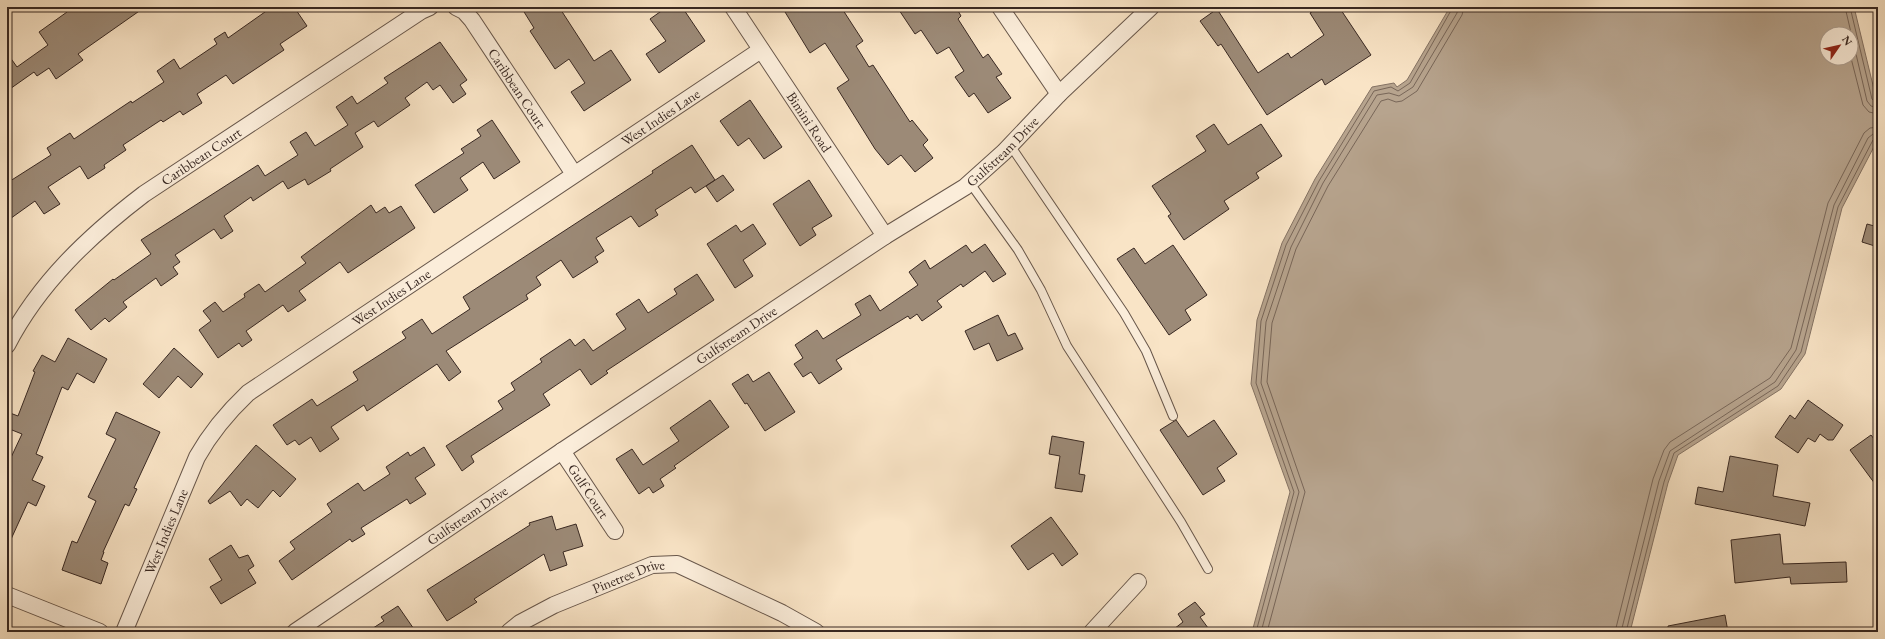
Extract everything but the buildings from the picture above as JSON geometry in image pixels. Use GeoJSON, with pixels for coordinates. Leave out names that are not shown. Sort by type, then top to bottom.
{"type":"FeatureCollection","features":[{"type":"Feature","properties":{"kind":"street","name":"Caribbean Court"},"geometry":{"type":"LineString","coordinates":[[7,345],[28,309],[55,273],[75,251],[108,221],[144,194],[421,11],[430,7]]}},
{"type":"Feature","properties":{"kind":"street","name":"Caribbean Court"},"geometry":{"type":"LineString","coordinates":[[456,7],[464,11],[472,20],[574,174]]}},
{"type":"Feature","properties":{"kind":"street","name":"Bimini Road"},"geometry":{"type":"LineString","coordinates":[[733,7],[885,236]]}},
{"type":"Feature","properties":{"kind":"street"},"geometry":{"type":"LineString","coordinates":[[1000,7],[1059,94]]}},
{"type":"Feature","properties":{"kind":"street","name":"Gulfstream Drive"},"geometry":{"type":"LineString","coordinates":[[295,632],[562,451],[885,236],[970,183],[1010,145],[1059,94],[1151,7]]}},
{"type":"Feature","properties":{"kind":"street","name":"West Indies Lane"},"geometry":{"type":"LineString","coordinates":[[124,632],[197,457],[211,433],[228,412],[258,384],[761,50]]}},
{"type":"Feature","properties":{"kind":"street","name":"Gulf Court"},"geometry":{"type":"LineString","coordinates":[[562,451],[615,531]]}},
{"type":"Feature","properties":{"kind":"street","name":"Pinetree Drive"},"geometry":{"type":"LineString","coordinates":[[509,632],[520,623],[554,605],[584,592],[652,565],[677,564],[782,613],[816,632]]}},
{"type":"Feature","properties":{"kind":"street"},"geometry":{"type":"LineString","coordinates":[[1092,632],[1138,582]]}},
{"type":"Feature","properties":{"kind":"street"},"geometry":{"type":"LineString","coordinates":[[7,595],[100,632]]}},
{"type":"Feature","properties":{"kind":"lane"},"geometry":{"type":"LineString","coordinates":[[1010,145],[1124,313],[1146,350],[1173,416]]}},
{"type":"Feature","properties":{"kind":"lane"},"geometry":{"type":"LineString","coordinates":[[970,183],[1018,250],[1041,290],[1067,346],[1181,522],[1208,569]]}},
{"type":"Feature","properties":{"kind":"water"},"geometry":{"type":"Polygon","coordinates":[[[1450,7],[1854,7],[1859,26],[1819,26],[1819,66],[1859,66],[1859,28],[1878,106],[1878,139],[1842,208],[1805,354],[1781,389],[1678,455],[1668,483],[1630,632],[1252,632],[1290,492],[1251,384],[1257,320],[1282,243],[1315,179],[1372,87],[1394,83],[1397,87],[1407,80],[1450,7]]]}}]}
